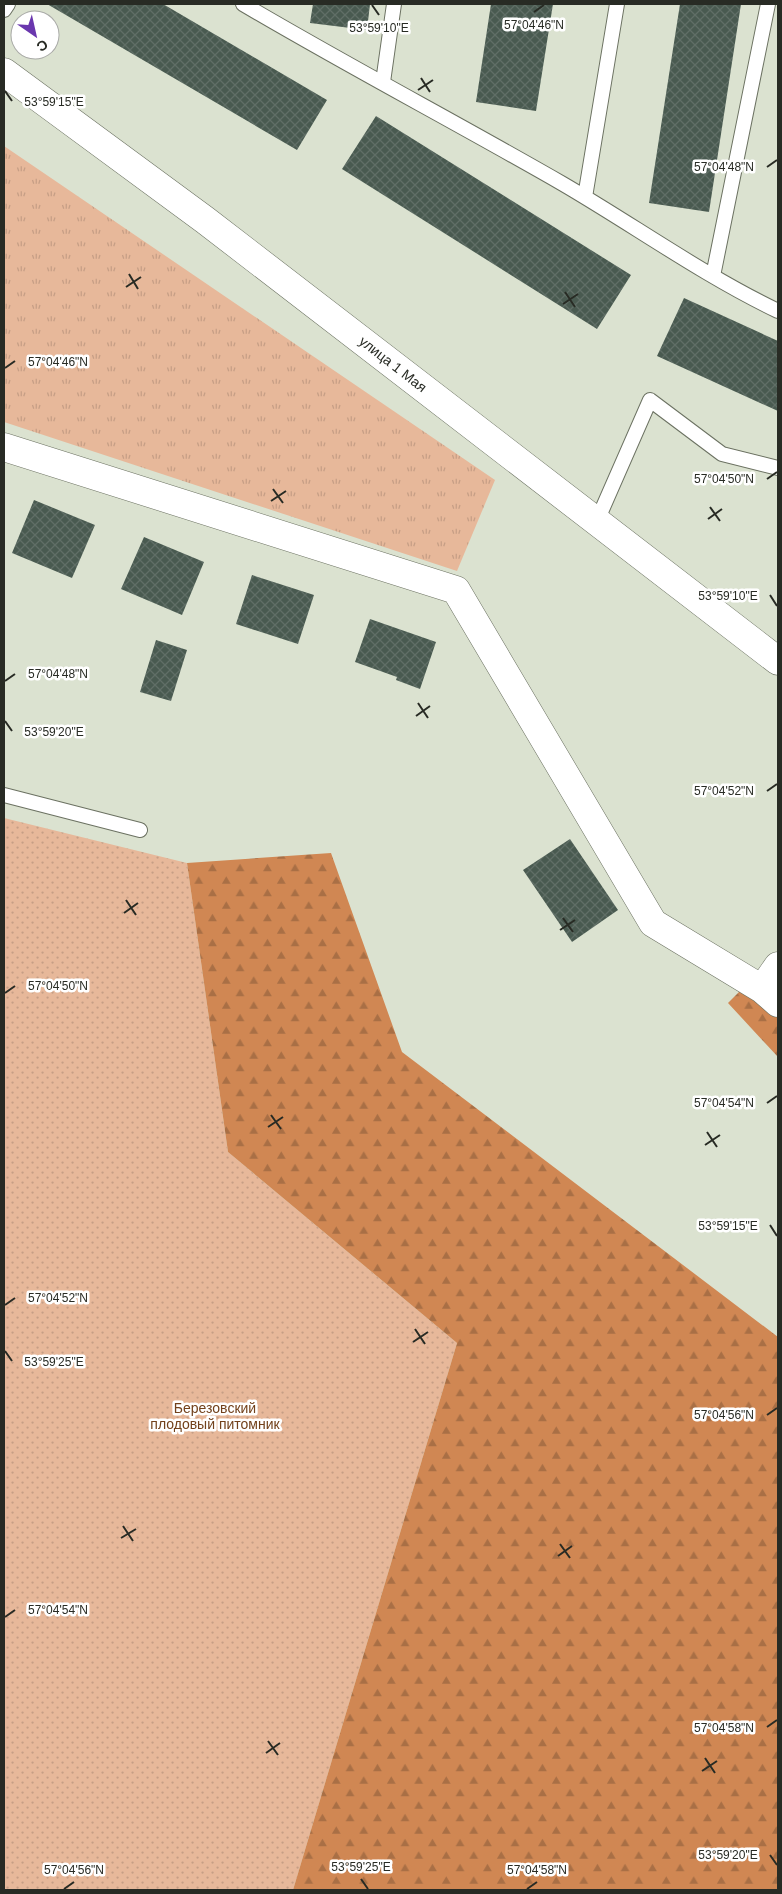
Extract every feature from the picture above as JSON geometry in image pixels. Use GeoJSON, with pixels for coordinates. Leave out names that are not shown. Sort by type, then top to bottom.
{"type":"FeatureCollection","features":[{"type":"Feature","properties":{"kind":"street","name":"улица 1 Мая"},"geometry":{"type":"LineString","coordinates":[[4,72],[205,220],[778,660]]}},
{"type":"Feature","properties":{"kind":"street"},"geometry":{"type":"LineString","coordinates":[[4,448],[456,590],[653,923],[770,996],[778,966]]}},
{"type":"Feature","properties":{"kind":"lane"},"geometry":{"type":"LineString","coordinates":[[4,10],[8,4]]}},
{"type":"Feature","properties":{"kind":"lane"},"geometry":{"type":"LineString","coordinates":[[243,4],[476,133],[742,294],[778,311]]}},
{"type":"Feature","properties":{"kind":"lane"},"geometry":{"type":"LineString","coordinates":[[382,82],[394,4]]}},
{"type":"Feature","properties":{"kind":"lane"},"geometry":{"type":"LineString","coordinates":[[585,198],[617,4]]}},
{"type":"Feature","properties":{"kind":"lane"},"geometry":{"type":"LineString","coordinates":[[713,276],[768,4]]}},
{"type":"Feature","properties":{"kind":"lane"},"geometry":{"type":"LineString","coordinates":[[597,521],[650,400],[722,454],[778,468]]}},
{"type":"Feature","properties":{"kind":"lane"},"geometry":{"type":"LineString","coordinates":[[4,795],[140,830]]}},
{"type":"Feature","properties":{"kind":"green space"},"geometry":{"type":"Polygon","coordinates":[[[4,146],[495,480],[457,571],[4,422],[4,146]]]}},
{"type":"Feature","properties":{"kind":"green space","name":"Березовский плодовый питомник"},"geometry":{"type":"Polygon","coordinates":[[[4,818],[187,863],[228,1152],[457,1343],[293,1890],[4,1890],[4,818]]]}},
{"type":"Feature","properties":{"kind":"green space"},"geometry":{"type":"Polygon","coordinates":[[[331,853],[402,1052],[778,1337],[778,1890],[293,1890],[457,1343],[228,1152],[187,863],[331,853]]]}},
{"type":"Feature","properties":{"kind":"green space"},"geometry":{"type":"Polygon","coordinates":[[[778,953],[778,1057],[728,1003],[778,953]]]}},
{"type":"Feature","properties":{"kind":"building"},"geometry":{"type":"Polygon","coordinates":[[[47,4],[163,4],[327,100],[297,150],[47,4]]]}},
{"type":"Feature","properties":{"kind":"building"},"geometry":{"type":"Polygon","coordinates":[[[313,4],[370,4],[367,30],[310,23],[313,4]]]}},
{"type":"Feature","properties":{"kind":"building"},"geometry":{"type":"Polygon","coordinates":[[[491,4],[553,4],[536,111],[476,102],[491,4]]]}},
{"type":"Feature","properties":{"kind":"building"},"geometry":{"type":"Polygon","coordinates":[[[680,4],[741,4],[709,212],[649,203],[680,4]]]}},
{"type":"Feature","properties":{"kind":"building"},"geometry":{"type":"Polygon","coordinates":[[[376,116],[631,275],[597,329],[342,169],[376,116]]]}},
{"type":"Feature","properties":{"kind":"building"},"geometry":{"type":"Polygon","coordinates":[[[684,298],[778,341],[778,411],[657,356],[684,298]]]}},
{"type":"Feature","properties":{"kind":"building"},"geometry":{"type":"Polygon","coordinates":[[[34,500],[95,525],[72,578],[12,553],[34,500]]]}},
{"type":"Feature","properties":{"kind":"building"},"geometry":{"type":"Polygon","coordinates":[[[144,537],[204,562],[182,615],[121,589],[144,537]]]}},
{"type":"Feature","properties":{"kind":"building"},"geometry":{"type":"Polygon","coordinates":[[[252,575],[314,595],[298,644],[236,624],[252,575]]]}},
{"type":"Feature","properties":{"kind":"building"},"geometry":{"type":"Polygon","coordinates":[[[370,619],[436,642],[420,689],[396,680],[397,677],[355,662],[370,619]]]}},
{"type":"Feature","properties":{"kind":"building"},"geometry":{"type":"Polygon","coordinates":[[[156,640],[187,650],[171,701],[140,692],[156,640]]]}},
{"type":"Feature","properties":{"kind":"building"},"geometry":{"type":"Polygon","coordinates":[[[570,839],[618,910],[572,942],[523,870],[570,839]]]}}]}
